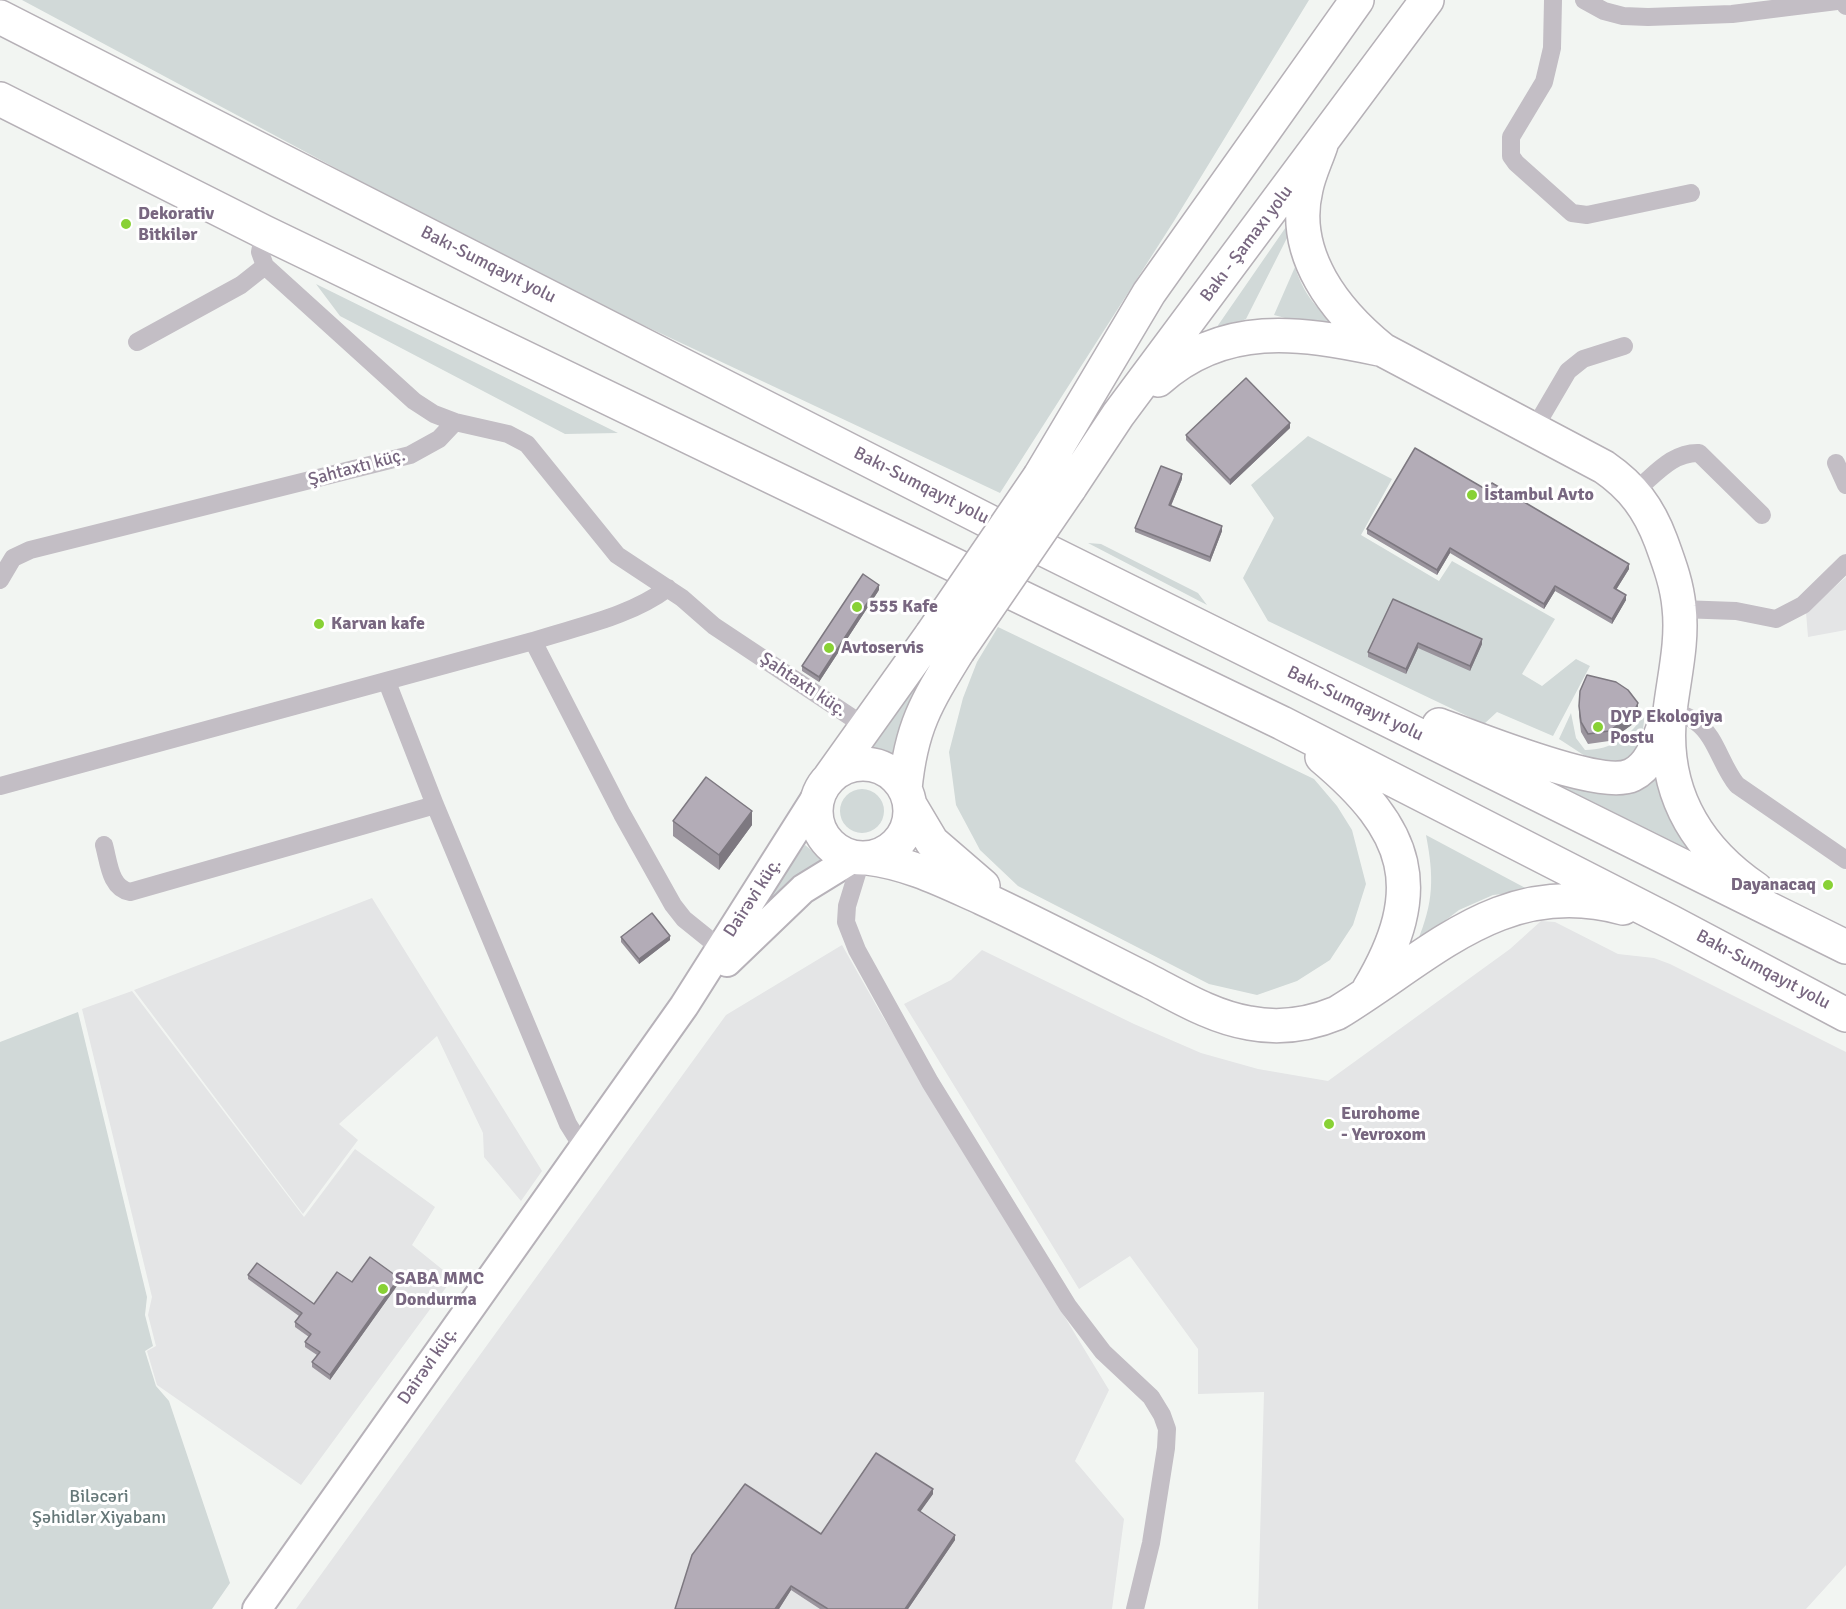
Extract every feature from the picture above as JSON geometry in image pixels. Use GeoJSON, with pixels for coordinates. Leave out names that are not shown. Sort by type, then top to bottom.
{"type":"FeatureCollection","features":[{"type":"Feature","properties":{"kind":"highway"},"geometry":{"type":"LineString","coordinates":[[1357,0],[1149,293],[1054,482],[945,643],[866,727],[824,785],[816,813],[824,837],[838,850],[861,857],[907,865],[1025,918],[1208,1011],[1247,1023],[1284,1027],[1317,1022],[1337,1013],[1365,997],[1468,927],[1502,911],[1529,903],[1562,899],[1605,903],[1671,922]]}},
{"type":"Feature","properties":{"kind":"highway"},"geometry":{"type":"LineString","coordinates":[[1118,415],[1128,387],[1163,327],[1403,0]]}},
{"type":"Feature","properties":{"kind":"highway","name":"Bakı - Şamaxı yolu"},"geometry":{"type":"LineString","coordinates":[[1054,482],[1118,415],[1427,0]]}},
{"type":"Feature","properties":{"kind":"highway","name":"Bakı-Sumqayıt yolu"},"geometry":{"type":"LineString","coordinates":[[0,17],[1271,663],[1838,943]]}},
{"type":"Feature","properties":{"kind":"highway","name":"Bakı-Sumqayıt yolu"},"geometry":{"type":"LineString","coordinates":[[2,104],[1282,723],[1671,922],[1846,1015]]}},
{"type":"Feature","properties":{"kind":"highway"},"geometry":{"type":"LineString","coordinates":[[1321,145],[1305,189],[1304,236],[1329,295],[1354,327],[1383,351],[1604,467],[1635,491],[1656,528],[1671,568],[1680,609],[1676,681],[1670,710],[1668,745],[1672,775],[1685,814],[1693,828],[1732,871],[1838,943]]}},
{"type":"Feature","properties":{"kind":"highway"},"geometry":{"type":"LineString","coordinates":[[1118,415],[1169,370],[1196,352],[1247,337],[1298,336],[1383,351]]}},
{"type":"Feature","properties":{"kind":"highway"},"geometry":{"type":"LineString","coordinates":[[861,857],[882,854],[895,846],[904,834],[909,820],[911,743],[945,643]]}},
{"type":"Feature","properties":{"kind":"highway"},"geometry":{"type":"LineString","coordinates":[[1271,663],[1489,744],[1607,779],[1630,776],[1642,769],[1652,754],[1670,710]]}},
{"type":"Feature","properties":{"kind":"highway"},"geometry":{"type":"LineString","coordinates":[[1282,723],[1362,793],[1380,813],[1397,850],[1402,873],[1402,915],[1389,955],[1365,997]]}},
{"type":"Feature","properties":{"kind":"highway"},"geometry":{"type":"LineString","coordinates":[[824,785],[838,771],[853,765],[868,764],[889,772],[908,797],[922,828],[948,858],[1025,918]]}},
{"type":"Feature","properties":{"kind":"main road","name":"Dairəvi küç."},"geometry":{"type":"LineString","coordinates":[[257,1609],[684,1006],[824,785]]}},
{"type":"Feature","properties":{"kind":"main road","name":"Dairəvi küç."},"geometry":{"type":"LineString","coordinates":[[684,1006],[783,906],[803,889],[861,857]]}},
{"type":"Feature","properties":{"kind":"street"},"geometry":{"type":"LineString","coordinates":[[1554,0],[1552,48],[1544,82],[1511,137],[1511,156],[1572,213],[1587,215],[1691,193]]}},
{"type":"Feature","properties":{"kind":"street"},"geometry":{"type":"LineString","coordinates":[[1584,0],[1604,11],[1623,16],[1647,17],[1731,14],[1845,0],[1846,6]]}},
{"type":"Feature","properties":{"kind":"street"},"geometry":{"type":"LineString","coordinates":[[264,232],[260,252],[265,266],[414,401],[434,414],[455,422]]}},
{"type":"Feature","properties":{"kind":"street"},"geometry":{"type":"LineString","coordinates":[[137,342],[241,285],[265,266]]}},
{"type":"Feature","properties":{"kind":"street"},"geometry":{"type":"LineString","coordinates":[[1534,429],[1568,371],[1583,359],[1624,346]]}},
{"type":"Feature","properties":{"kind":"street","name":"Şahtaxtı küç."},"geometry":{"type":"LineString","coordinates":[[0,580],[13,558],[30,550],[410,455],[439,439],[455,422],[508,434],[527,444],[617,555],[668,588],[714,626],[866,727]]}},
{"type":"Feature","properties":{"kind":"street"},"geometry":{"type":"LineString","coordinates":[[1635,491],[1672,459],[1685,452],[1699,453],[1762,515]]}},
{"type":"Feature","properties":{"kind":"street"},"geometry":{"type":"LineString","coordinates":[[1836,463],[1846,485]]}},
{"type":"Feature","properties":{"kind":"street"},"geometry":{"type":"LineString","coordinates":[[1680,609],[1736,611],[1776,619],[1803,604],[1846,563]]}},
{"type":"Feature","properties":{"kind":"street"},"geometry":{"type":"LineString","coordinates":[[2,780],[387,682],[533,641],[630,610],[651,600],[668,588]]}},
{"type":"Feature","properties":{"kind":"street"},"geometry":{"type":"LineString","coordinates":[[533,641],[622,814],[673,905],[684,919],[720,948]]}},
{"type":"Feature","properties":{"kind":"street"},"geometry":{"type":"LineString","coordinates":[[387,682],[435,805],[568,1124],[583,1148]]}},
{"type":"Feature","properties":{"kind":"street"},"geometry":{"type":"LineString","coordinates":[[1670,710],[1694,720],[1701,726],[1727,773],[1737,785],[1843,851]]}},
{"type":"Feature","properties":{"kind":"street"},"geometry":{"type":"LineString","coordinates":[[104,845],[116,886],[130,892],[435,805]]}},
{"type":"Feature","properties":{"kind":"street"},"geometry":{"type":"LineString","coordinates":[[861,857],[846,922],[857,950],[930,1082],[1068,1306],[1103,1352],[1151,1397],[1162,1415],[1167,1429],[1166,1448],[1151,1543],[1135,1609]]}},
{"type":"Feature","properties":{"kind":"shaded area"},"geometry":{"type":"Polygon","coordinates":[[[1846,577],[1846,630],[1808,637],[1806,612],[1846,577]]]}},
{"type":"Feature","properties":{"kind":"shaded area"},"geometry":{"type":"Polygon","coordinates":[[[372,898],[542,1171],[521,1201],[484,1157],[483,1133],[437,1036],[339,1124],[358,1140],[303,1214],[134,990],[372,898]]]}},
{"type":"Feature","properties":{"kind":"shaded area"},"geometry":{"type":"Polygon","coordinates":[[[1541,921],[1555,922],[1618,954],[1654,958],[1670,964],[1846,1052],[1846,1565],[1806,1609],[1258,1609],[1264,1392],[1198,1394],[1198,1349],[1130,1256],[1079,1289],[904,1004],[951,980],[982,950],[1134,1024],[1201,1053],[1258,1069],[1328,1081],[1510,949],[1541,921]]]}},
{"type":"Feature","properties":{"kind":"shaded area"},"geometry":{"type":"Polygon","coordinates":[[[842,945],[880,1012],[1109,1390],[1075,1461],[1124,1519],[1112,1609],[296,1609],[726,1015],[842,945]]]}},
{"type":"Feature","properties":{"kind":"shaded area","name":"SABA MMC Dondurma"},"geometry":{"type":"Polygon","coordinates":[[[132,991],[304,1217],[355,1149],[435,1207],[412,1245],[453,1278],[301,1485],[157,1385],[147,1351],[156,1346],[148,1315],[152,1297],[82,1009],[132,991]]]}},
{"type":"Feature","properties":{"kind":"green space"},"geometry":{"type":"Polygon","coordinates":[[[22,0],[1309,0],[1174,221],[1000,493],[526,270],[22,0]]]}},
{"type":"Feature","properties":{"kind":"green space"},"geometry":{"type":"Polygon","coordinates":[[[1286,227],[1287,238],[1246,319],[1212,334],[1286,227]]]}},
{"type":"Feature","properties":{"kind":"green space"},"geometry":{"type":"Polygon","coordinates":[[[1295,267],[1310,298],[1348,335],[1274,315],[1295,267]]]}},
{"type":"Feature","properties":{"kind":"green space"},"geometry":{"type":"Polygon","coordinates":[[[316,284],[618,433],[565,434],[340,316],[316,284]]]}},
{"type":"Feature","properties":{"kind":"green space"},"geometry":{"type":"Polygon","coordinates":[[[1308,436],[1392,479],[1361,535],[1439,581],[1452,561],[1555,619],[1522,674],[1542,686],[1576,659],[1590,666],[1553,736],[1497,712],[1484,724],[1268,621],[1243,578],[1274,518],[1251,485],[1308,436]]]}},
{"type":"Feature","properties":{"kind":"green space"},"geometry":{"type":"Polygon","coordinates":[[[1088,543],[1101,544],[1198,593],[1207,605],[1088,543]]]}},
{"type":"Feature","properties":{"kind":"green space"},"geometry":{"type":"Polygon","coordinates":[[[998,627],[1314,779],[1337,806],[1352,830],[1366,884],[1353,925],[1330,960],[1297,981],[1257,995],[1209,984],[1018,886],[980,850],[956,805],[949,752],[963,698],[977,662],[998,627]]]}},
{"type":"Feature","properties":{"kind":"green space"},"geometry":{"type":"Polygon","coordinates":[[[926,671],[910,704],[898,769],[871,750],[926,671]]]}},
{"type":"Feature","properties":{"kind":"green space"},"geometry":{"type":"Polygon","coordinates":[[[1571,713],[1576,738],[1585,750],[1604,747],[1620,740],[1634,728],[1645,713],[1640,753],[1628,764],[1602,767],[1559,739],[1571,713]]]}},
{"type":"Feature","properties":{"kind":"green space"},"geometry":{"type":"Polygon","coordinates":[[[1496,754],[1631,792],[1645,787],[1659,761],[1701,858],[1496,754]]]}},
{"type":"Feature","properties":{"kind":"green space"},"geometry":{"type":"Polygon","coordinates":[[[862,789],[877,796],[884,811],[877,826],[862,833],[847,826],[840,811],[847,796],[862,789]]]}},
{"type":"Feature","properties":{"kind":"green space"},"geometry":{"type":"Polygon","coordinates":[[[1426,835],[1531,891],[1493,895],[1459,910],[1417,942],[1427,914],[1431,889],[1426,835]]]}},
{"type":"Feature","properties":{"kind":"green space"},"geometry":{"type":"Polygon","coordinates":[[[805,845],[826,862],[737,939],[805,845]]]}},
{"type":"Feature","properties":{"kind":"green space","name":"Biləcəri Şəhidlər Xiyabanı"},"geometry":{"type":"Polygon","coordinates":[[[78,1012],[147,1297],[145,1315],[153,1346],[145,1351],[156,1386],[169,1401],[230,1583],[212,1609],[0,1609],[0,1042],[78,1012]]]}},
{"type":"Feature","properties":{"kind":"building"},"geometry":{"type":"Polygon","coordinates":[[[1246,378],[1290,423],[1230,480],[1186,435],[1246,378]]]}},
{"type":"Feature","properties":{"kind":"building"},"geometry":{"type":"Polygon","coordinates":[[[1415,448],[1487,490],[1492,483],[1629,564],[1614,588],[1626,595],[1612,619],[1555,586],[1544,604],[1450,548],[1437,570],[1367,529],[1415,448]]]}},
{"type":"Feature","properties":{"kind":"building"},"geometry":{"type":"Polygon","coordinates":[[[1161,466],[1182,474],[1169,505],[1222,526],[1210,557],[1135,528],[1161,466]]]}},
{"type":"Feature","properties":{"kind":"building"},"geometry":{"type":"Polygon","coordinates":[[[863,574],[879,585],[819,677],[802,666],[863,574]]]}},
{"type":"Feature","properties":{"kind":"building"},"geometry":{"type":"Polygon","coordinates":[[[1393,599],[1482,639],[1470,666],[1418,643],[1406,669],[1368,652],[1393,599]]]}},
{"type":"Feature","properties":{"kind":"building"},"geometry":{"type":"Polygon","coordinates":[[[1587,675],[1616,682],[1628,690],[1638,703],[1633,714],[1609,731],[1588,734],[1581,722],[1579,706],[1580,691],[1587,675]]]}},
{"type":"Feature","properties":{"kind":"building"},"geometry":{"type":"Polygon","coordinates":[[[706,777],[752,811],[719,855],[673,821],[706,777]]]}},
{"type":"Feature","properties":{"kind":"building"},"geometry":{"type":"Polygon","coordinates":[[[652,913],[670,936],[639,959],[621,937],[652,913]]]}},
{"type":"Feature","properties":{"kind":"building"},"geometry":{"type":"Polygon","coordinates":[[[370,1257],[399,1278],[330,1375],[312,1362],[320,1352],[305,1342],[311,1334],[295,1322],[302,1313],[248,1275],[257,1263],[314,1304],[337,1272],[352,1282],[370,1257]]]}},
{"type":"Feature","properties":{"kind":"building"},"geometry":{"type":"Polygon","coordinates":[[[876,1453],[933,1489],[918,1510],[955,1535],[905,1609],[828,1609],[791,1586],[775,1609],[675,1609],[692,1555],[745,1484],[821,1534],[876,1453]]]}},
{"type":"Feature","properties":{"kind":"place","name":"Dekorativ Bitkilər"},"geometry":{"type":"Point","coordinates":[126,224]}},
{"type":"Feature","properties":{"kind":"place","name":"İstambul Avto"},"geometry":{"type":"Point","coordinates":[1472,495]}},
{"type":"Feature","properties":{"kind":"place","name":"555 Kafe"},"geometry":{"type":"Point","coordinates":[857,607]}},
{"type":"Feature","properties":{"kind":"place","name":"Karvan kafe"},"geometry":{"type":"Point","coordinates":[319,624]}},
{"type":"Feature","properties":{"kind":"place","name":"Avtoservis"},"geometry":{"type":"Point","coordinates":[829,648]}},
{"type":"Feature","properties":{"kind":"place","name":"DYP Ekologiya Postu"},"geometry":{"type":"Point","coordinates":[1598,727]}},
{"type":"Feature","properties":{"kind":"place","name":"Dayanacaq"},"geometry":{"type":"Point","coordinates":[1828,885]}},
{"type":"Feature","properties":{"kind":"place","name":"Eurohome - Yevroxom"},"geometry":{"type":"Point","coordinates":[1329,1124]}},
{"type":"Feature","properties":{"kind":"place","name":"SABA MMC Dondurma"},"geometry":{"type":"Point","coordinates":[383,1289]}}]}
